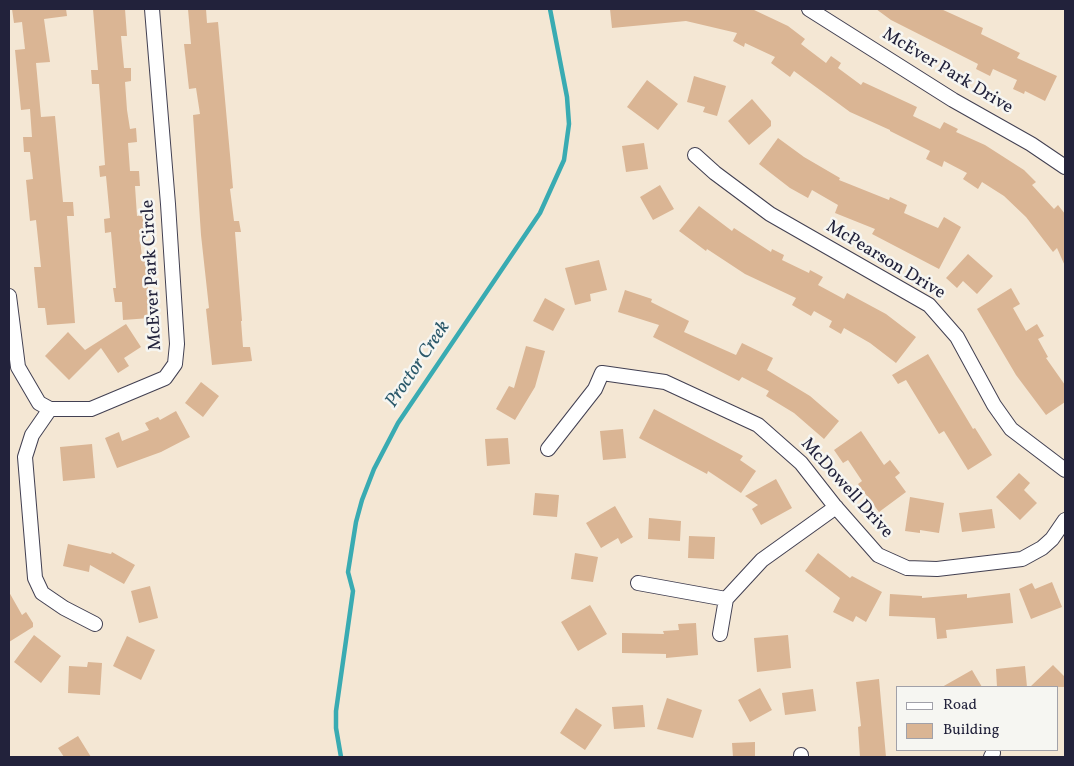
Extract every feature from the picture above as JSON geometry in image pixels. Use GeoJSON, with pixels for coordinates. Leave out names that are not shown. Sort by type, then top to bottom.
{"type":"FeatureCollection","features":[{"type":"Feature","properties":{"kind":"street","name":"McEver Park Circle"},"geometry":{"type":"LineString","coordinates":[[50,409],[91,410],[166,378],[175,364],[177,344],[168,204],[152,9]]}},
{"type":"Feature","properties":{"kind":"street","name":"McEver Park Drive"},"geometry":{"type":"LineString","coordinates":[[809,9],[953,100],[1030,144],[1065,167]]}},
{"type":"Feature","properties":{"kind":"street","name":"McPearson Drive"},"geometry":{"type":"LineString","coordinates":[[695,155],[715,173],[770,214],[929,305],[957,337],[994,405],[1012,429],[1065,470]]}},
{"type":"Feature","properties":{"kind":"street"},"geometry":{"type":"LineString","coordinates":[[9,296],[18,367],[38,403],[50,409],[32,435],[25,457],[35,578],[42,593],[64,608],[95,624]]}},
{"type":"Feature","properties":{"kind":"street","name":"McDowell Drive"},"geometry":{"type":"LineString","coordinates":[[548,449],[595,389],[602,373],[665,382],[758,425],[801,462],[836,508],[878,555],[908,568],[937,569],[1022,559],[1042,548],[1065,520]]}},
{"type":"Feature","properties":{"kind":"street"},"geometry":{"type":"LineString","coordinates":[[720,634],[726,599],[762,560],[836,508]]}},
{"type":"Feature","properties":{"kind":"street"},"geometry":{"type":"LineString","coordinates":[[638,583],[726,599]]}},
{"type":"Feature","properties":{"kind":"building"},"geometry":{"type":"Polygon","coordinates":[[[12,9],[66,9],[67,16],[44,19],[50,62],[36,63],[41,117],[55,116],[63,202],[73,202],[74,216],[67,216],[75,323],[47,325],[45,308],[38,308],[34,267],[41,267],[36,220],[30,221],[26,180],[33,179],[30,152],[24,152],[23,137],[32,137],[30,109],[21,110],[15,50],[25,49],[22,22],[14,23],[12,9]]]}},
{"type":"Feature","properties":{"kind":"building"},"geometry":{"type":"Polygon","coordinates":[[[93,9],[125,9],[127,36],[121,36],[124,68],[131,68],[131,81],[125,82],[127,110],[130,129],[136,128],[137,142],[128,143],[130,171],[139,171],[140,186],[135,186],[137,216],[143,215],[144,229],[139,230],[142,257],[146,257],[150,318],[123,320],[122,302],[115,302],[113,288],[116,288],[111,232],[105,233],[104,219],[110,218],[106,176],[100,177],[99,166],[105,165],[99,84],[92,84],[91,70],[98,70],[93,9]]]}},
{"type":"Feature","properties":{"kind":"building"},"geometry":{"type":"Polygon","coordinates":[[[188,9],[206,9],[207,23],[218,22],[233,188],[230,189],[234,221],[239,221],[241,232],[235,232],[243,347],[250,347],[252,361],[212,365],[206,309],[209,308],[201,235],[193,115],[200,114],[196,88],[189,89],[184,44],[191,44],[188,9]]]}},
{"type":"Feature","properties":{"kind":"building"},"geometry":{"type":"Polygon","coordinates":[[[610,9],[752,9],[788,26],[805,39],[801,44],[826,63],[831,56],[841,63],[838,68],[861,85],[863,82],[917,107],[913,116],[940,129],[944,122],[958,129],[956,132],[985,145],[1024,170],[1036,182],[1032,185],[1054,209],[1058,205],[1065,214],[1065,266],[1057,248],[1053,252],[1026,217],[1004,196],[982,182],[978,189],[963,179],[967,173],[944,161],[942,167],[926,159],[930,151],[850,112],[794,71],[790,77],[771,63],[775,57],[745,43],[744,47],[733,41],[737,33],[686,21],[612,28],[610,9]]]}},
{"type":"Feature","properties":{"kind":"building"},"geometry":{"type":"Polygon","coordinates":[[[876,9],[941,9],[983,28],[981,34],[1020,53],[1017,58],[1057,76],[1045,101],[1025,91],[1024,94],[1013,89],[1017,80],[993,69],[990,76],[976,69],[978,64],[891,20],[876,9]]]}},
{"type":"Feature","properties":{"kind":"building"},"geometry":{"type":"Polygon","coordinates":[[[694,76],[726,86],[717,116],[703,112],[705,107],[687,102],[694,76]]]}},
{"type":"Feature","properties":{"kind":"building"},"geometry":{"type":"Polygon","coordinates":[[[647,80],[678,104],[658,130],[627,107],[647,80]]]}},
{"type":"Feature","properties":{"kind":"building"},"geometry":{"type":"Polygon","coordinates":[[[752,99],[771,121],[771,126],[749,145],[728,121],[752,99]]]}},
{"type":"Feature","properties":{"kind":"building"},"geometry":{"type":"Polygon","coordinates":[[[778,138],[804,157],[840,178],[839,180],[889,200],[890,197],[907,205],[904,213],[938,228],[944,217],[961,227],[939,269],[872,234],[875,229],[835,213],[838,205],[812,190],[808,198],[790,188],[759,164],[778,138]]]}},
{"type":"Feature","properties":{"kind":"building"},"geometry":{"type":"Polygon","coordinates":[[[644,143],[648,169],[626,172],[622,146],[644,143]]]}},
{"type":"Feature","properties":{"kind":"building"},"geometry":{"type":"Polygon","coordinates":[[[660,185],[674,209],[653,220],[640,197],[660,185]]]}},
{"type":"Feature","properties":{"kind":"building"},"geometry":{"type":"Polygon","coordinates":[[[699,206],[732,231],[734,228],[771,252],[772,249],[784,255],[782,260],[809,273],[810,270],[823,277],[818,285],[844,299],[847,293],[886,314],[916,337],[896,363],[870,343],[844,328],[841,334],[829,327],[832,321],[814,311],[811,316],[792,305],[796,298],[745,274],[707,249],[706,251],[679,231],[699,206]]]}},
{"type":"Feature","properties":{"kind":"building"},"geometry":{"type":"Polygon","coordinates":[[[968,254],[993,276],[977,294],[963,281],[957,288],[946,278],[968,254]]]}},
{"type":"Feature","properties":{"kind":"building"},"geometry":{"type":"Polygon","coordinates":[[[599,260],[607,290],[590,294],[591,301],[575,305],[565,268],[599,260]]]}},
{"type":"Feature","properties":{"kind":"building"},"geometry":{"type":"Polygon","coordinates":[[[1011,288],[1020,304],[1013,308],[1026,331],[1037,324],[1044,336],[1038,339],[1048,357],[1046,358],[1065,385],[1065,402],[1046,415],[1016,375],[977,309],[1011,288]]]}},
{"type":"Feature","properties":{"kind":"building"},"geometry":{"type":"Polygon","coordinates":[[[625,290],[652,299],[651,302],[689,321],[684,332],[736,355],[742,343],[773,358],[767,370],[810,396],[839,421],[824,439],[794,413],[766,396],[769,391],[742,377],[739,381],[653,337],[659,325],[618,312],[625,290]]]}},
{"type":"Feature","properties":{"kind":"building"},"geometry":{"type":"Polygon","coordinates":[[[545,298],[565,309],[553,331],[533,321],[545,298]]]}},
{"type":"Feature","properties":{"kind":"building"},"geometry":{"type":"Polygon","coordinates":[[[126,324],[141,347],[124,358],[129,366],[118,373],[101,348],[69,380],[45,356],[68,332],[85,350],[126,324]]]}},
{"type":"Feature","properties":{"kind":"building"},"geometry":{"type":"Polygon","coordinates":[[[526,346],[545,351],[535,387],[515,420],[496,409],[509,386],[514,388],[526,346]]]}},
{"type":"Feature","properties":{"kind":"building"},"geometry":{"type":"Polygon","coordinates":[[[928,354],[973,429],[975,428],[992,455],[968,470],[944,431],[939,434],[906,380],[898,384],[892,375],[928,354]]]}},
{"type":"Feature","properties":{"kind":"building"},"geometry":{"type":"Polygon","coordinates":[[[201,382],[219,396],[203,417],[185,403],[201,382]]]}},
{"type":"Feature","properties":{"kind":"building"},"geometry":{"type":"Polygon","coordinates":[[[654,409],[743,456],[740,460],[756,471],[741,493],[708,471],[707,474],[639,438],[654,409]]]}},
{"type":"Feature","properties":{"kind":"building"},"geometry":{"type":"Polygon","coordinates":[[[176,411],[190,437],[161,452],[117,468],[105,438],[119,432],[122,441],[149,430],[145,423],[158,417],[160,420],[176,411]]]}},
{"type":"Feature","properties":{"kind":"building"},"geometry":{"type":"Polygon","coordinates":[[[623,429],[626,458],[603,460],[600,431],[623,429]]]}},
{"type":"Feature","properties":{"kind":"building"},"geometry":{"type":"Polygon","coordinates":[[[861,431],[884,465],[890,460],[900,473],[895,477],[906,492],[879,512],[858,484],[862,481],[848,460],[843,463],[834,450],[861,431]]]}},
{"type":"Feature","properties":{"kind":"building"},"geometry":{"type":"Polygon","coordinates":[[[508,438],[510,464],[487,466],[485,439],[508,438]]]}},
{"type":"Feature","properties":{"kind":"building"},"geometry":{"type":"Polygon","coordinates":[[[92,444],[95,478],[63,481],[60,447],[92,444]]]}},
{"type":"Feature","properties":{"kind":"building"},"geometry":{"type":"Polygon","coordinates":[[[1019,473],[1030,483],[1024,490],[1037,503],[1020,520],[996,497],[1019,473]]]}},
{"type":"Feature","properties":{"kind":"building"},"geometry":{"type":"Polygon","coordinates":[[[776,479],[792,508],[761,525],[752,509],[758,505],[745,496],[776,479]]]}},
{"type":"Feature","properties":{"kind":"building"},"geometry":{"type":"Polygon","coordinates":[[[535,493],[559,495],[557,517],[533,515],[535,493]]]}},
{"type":"Feature","properties":{"kind":"building"},"geometry":{"type":"Polygon","coordinates":[[[910,497],[944,503],[939,533],[920,530],[920,533],[905,531],[910,497]]]}},
{"type":"Feature","properties":{"kind":"building"},"geometry":{"type":"Polygon","coordinates":[[[615,506],[633,537],[621,544],[618,538],[601,548],[586,523],[615,506]]]}},
{"type":"Feature","properties":{"kind":"building"},"geometry":{"type":"Polygon","coordinates":[[[992,509],[995,528],[962,532],[959,513],[992,509]]]}},
{"type":"Feature","properties":{"kind":"building"},"geometry":{"type":"Polygon","coordinates":[[[649,518],[681,521],[680,541],[648,539],[649,518]]]}},
{"type":"Feature","properties":{"kind":"building"},"geometry":{"type":"Polygon","coordinates":[[[689,536],[715,537],[714,559],[688,558],[689,536]]]}},
{"type":"Feature","properties":{"kind":"building"},"geometry":{"type":"Polygon","coordinates":[[[68,544],[111,554],[112,552],[135,565],[124,584],[90,565],[89,572],[63,566],[68,544]]]}},
{"type":"Feature","properties":{"kind":"building"},"geometry":{"type":"Polygon","coordinates":[[[575,553],[598,557],[593,582],[571,579],[575,553]]]}},
{"type":"Feature","properties":{"kind":"building"},"geometry":{"type":"Polygon","coordinates":[[[818,553],[850,578],[852,576],[882,592],[866,622],[856,616],[853,622],[833,612],[840,598],[805,571],[818,553]]]}},
{"type":"Feature","properties":{"kind":"building"},"geometry":{"type":"Polygon","coordinates":[[[1052,582],[1062,607],[1031,619],[1019,589],[1032,583],[1035,589],[1052,582]]]}},
{"type":"Feature","properties":{"kind":"building"},"geometry":{"type":"Polygon","coordinates":[[[150,586],[158,618],[139,623],[131,591],[150,586]]]}},
{"type":"Feature","properties":{"kind":"building"},"geometry":{"type":"Polygon","coordinates":[[[9,592],[22,615],[26,612],[33,623],[33,627],[9,642],[9,592]]]}},
{"type":"Feature","properties":{"kind":"building"},"geometry":{"type":"Polygon","coordinates":[[[1010,593],[1013,623],[946,630],[947,638],[937,639],[935,618],[889,616],[890,594],[922,596],[922,598],[967,594],[967,598],[1010,593]]]}},
{"type":"Feature","properties":{"kind":"building"},"geometry":{"type":"Polygon","coordinates":[[[590,605],[607,634],[578,651],[561,622],[590,605]]]}},
{"type":"Feature","properties":{"kind":"building"},"geometry":{"type":"Polygon","coordinates":[[[696,623],[698,655],[666,658],[666,654],[622,653],[622,633],[664,634],[663,631],[679,630],[678,624],[696,623]]]}},
{"type":"Feature","properties":{"kind":"building"},"geometry":{"type":"Polygon","coordinates":[[[34,635],[61,656],[41,683],[14,662],[34,635]]]}},
{"type":"Feature","properties":{"kind":"building"},"geometry":{"type":"Polygon","coordinates":[[[788,635],[791,668],[757,672],[754,638],[788,635]]]}},
{"type":"Feature","properties":{"kind":"building"},"geometry":{"type":"Polygon","coordinates":[[[127,636],[155,650],[141,680],[113,666],[127,636]]]}},
{"type":"Feature","properties":{"kind":"building"},"geometry":{"type":"Polygon","coordinates":[[[88,662],[102,663],[100,695],[68,693],[69,666],[87,667],[88,662]]]}},
{"type":"Feature","properties":{"kind":"building"},"geometry":{"type":"Polygon","coordinates":[[[1053,665],[1065,677],[1065,687],[1031,686],[1053,665]]]}},
{"type":"Feature","properties":{"kind":"building"},"geometry":{"type":"Polygon","coordinates":[[[1025,666],[1027,686],[997,686],[996,669],[1025,666]]]}},
{"type":"Feature","properties":{"kind":"building"},"geometry":{"type":"Polygon","coordinates":[[[972,670],[981,686],[944,686],[972,670]]]}},
{"type":"Feature","properties":{"kind":"building"},"geometry":{"type":"Polygon","coordinates":[[[879,679],[886,757],[860,757],[858,727],[861,726],[856,682],[879,679]]]}},
{"type":"Feature","properties":{"kind":"building"},"geometry":{"type":"Polygon","coordinates":[[[760,688],[772,710],[750,722],[738,700],[760,688]]]}},
{"type":"Feature","properties":{"kind":"building"},"geometry":{"type":"Polygon","coordinates":[[[813,689],[816,711],[785,715],[782,693],[813,689]]]}},
{"type":"Feature","properties":{"kind":"building"},"geometry":{"type":"Polygon","coordinates":[[[667,698],[702,710],[693,738],[657,729],[667,698]]]}},
{"type":"Feature","properties":{"kind":"building"},"geometry":{"type":"Polygon","coordinates":[[[643,705],[645,727],[614,729],[612,707],[643,705]]]}},
{"type":"Feature","properties":{"kind":"building"},"geometry":{"type":"Polygon","coordinates":[[[576,708],[602,725],[585,750],[560,733],[576,708]]]}},
{"type":"Feature","properties":{"kind":"building"},"geometry":{"type":"Polygon","coordinates":[[[78,736],[91,757],[64,757],[58,748],[78,736]]]}},
{"type":"Feature","properties":{"kind":"building"},"geometry":{"type":"Polygon","coordinates":[[[755,742],[755,757],[733,757],[732,743],[755,742]]]}},
{"type":"Feature","properties":{"kind":"waterway","name":"Proctor Creek"},"geometry":{"type":"LineString","coordinates":[[341,757],[336,728],[336,711],[353,591],[348,572],[356,522],[362,500],[374,469],[398,423],[540,213],[564,160],[569,124],[567,97],[550,9]]}}]}
